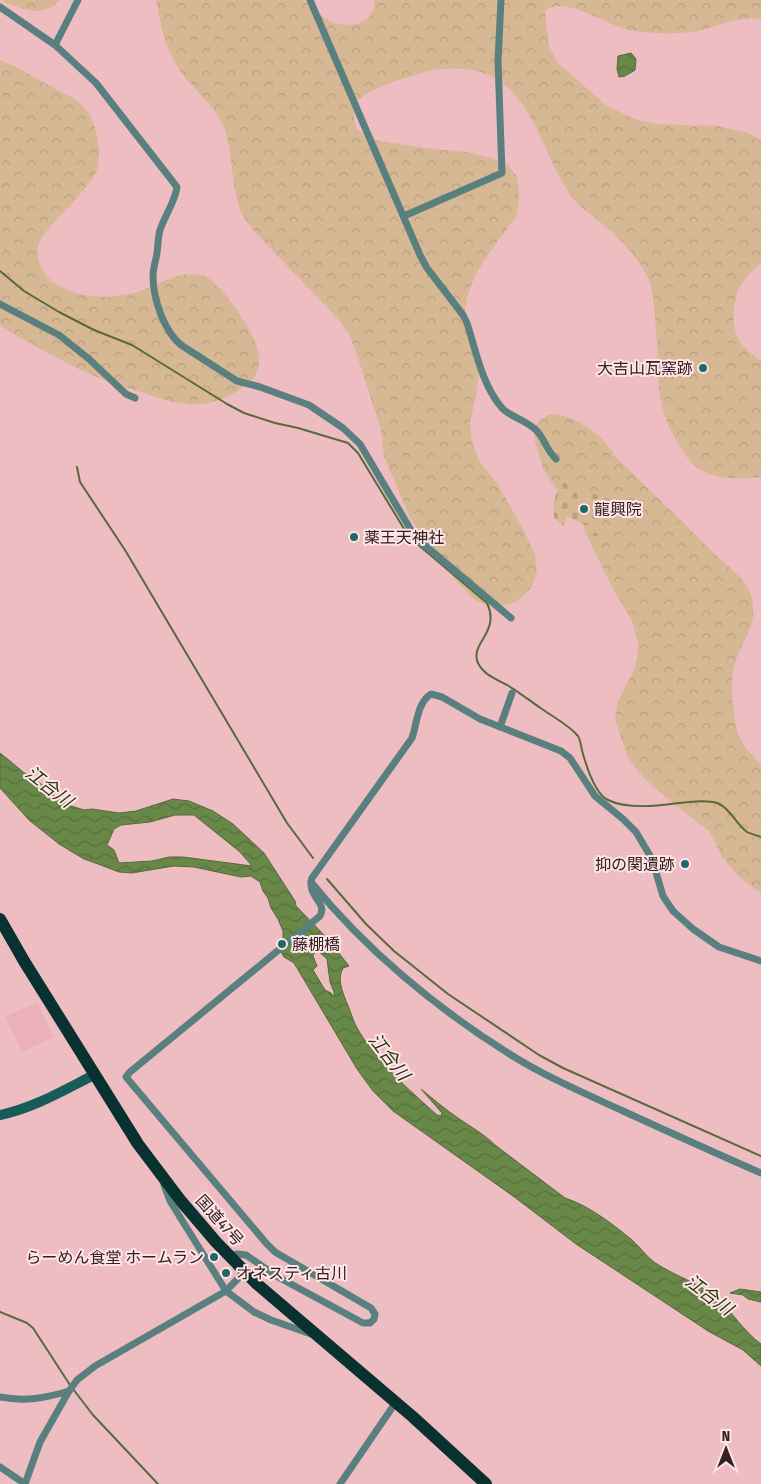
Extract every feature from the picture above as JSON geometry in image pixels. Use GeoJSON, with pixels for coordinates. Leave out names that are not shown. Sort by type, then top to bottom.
{"type":"FeatureCollection","features":[{"type":"Feature","properties":{"kind":"highway","name":"国道47号"},"geometry":{"type":"LineString","coordinates":[[0,919],[138,1144],[181,1201],[257,1284],[396,1402],[486,1484]]}},
{"type":"Feature","properties":{"kind":"main road"},"geometry":{"type":"LineString","coordinates":[[0,1114],[15,1112],[30,1106],[94,1075]]}},
{"type":"Feature","properties":{"kind":"street"},"geometry":{"type":"LineString","coordinates":[[55,44],[78,0]]}},
{"type":"Feature","properties":{"kind":"street"},"geometry":{"type":"LineString","coordinates":[[310,0],[420,255],[427,268],[464,315],[492,392],[503,409],[530,424],[543,438],[548,450],[556,460]]}},
{"type":"Feature","properties":{"kind":"street"},"geometry":{"type":"LineString","coordinates":[[404,216],[502,173],[498,61],[501,0]]}},
{"type":"Feature","properties":{"kind":"street"},"geometry":{"type":"LineString","coordinates":[[0,6],[55,44],[96,83],[177,187],[176,196],[160,231],[153,276],[155,294],[164,325],[173,339],[237,381],[260,386],[309,404],[343,428],[360,444],[415,536],[511,618]]}},
{"type":"Feature","properties":{"kind":"street"},"geometry":{"type":"LineString","coordinates":[[0,304],[59,334],[96,365],[126,394],[135,398]]}},
{"type":"Feature","properties":{"kind":"street"},"geometry":{"type":"LineString","coordinates":[[229,1255],[246,1255],[278,1277],[363,1323],[370,1323],[374,1318],[371,1308],[275,1252],[127,1080],[126,1075],[320,916],[323,910],[312,892],[311,882],[412,738],[418,713],[427,697],[431,694],[442,697],[480,719],[561,751],[570,758],[595,796],[623,819],[640,839],[652,859],[664,896],[673,911],[693,929],[719,947],[761,961]]}},
{"type":"Feature","properties":{"kind":"street"},"geometry":{"type":"LineString","coordinates":[[500,726],[512,694]]}},
{"type":"Feature","properties":{"kind":"street"},"geometry":{"type":"LineString","coordinates":[[311,882],[326,901],[370,946],[426,995],[508,1053],[573,1089],[761,1173]]}},
{"type":"Feature","properties":{"kind":"street"},"geometry":{"type":"LineString","coordinates":[[162,1176],[170,1201],[226,1291],[254,1312],[318,1337]]}},
{"type":"Feature","properties":{"kind":"street"},"geometry":{"type":"LineString","coordinates":[[0,1467],[25,1484],[40,1442],[77,1380],[95,1366],[226,1291],[245,1271]]}},
{"type":"Feature","properties":{"kind":"street"},"geometry":{"type":"LineString","coordinates":[[0,1397],[21,1400],[37,1399],[71,1388]]}},
{"type":"Feature","properties":{"kind":"street"},"geometry":{"type":"LineString","coordinates":[[340,1484],[396,1402]]}},
{"type":"Feature","properties":{"kind":"shaded area"},"geometry":{"type":"Polygon","coordinates":[[[37,1002],[54,1037],[22,1052],[5,1017],[37,1002]]]}},
{"type":"Feature","properties":{"kind":"green space"},"geometry":{"type":"Polygon","coordinates":[[[2,0],[60,0],[46,9],[34,11],[6,3],[2,0]]]}},
{"type":"Feature","properties":{"kind":"green space"},"geometry":{"type":"Polygon","coordinates":[[[156,0],[303,0],[326,19],[335,23],[350,25],[367,19],[374,8],[375,0],[761,0],[761,20],[737,20],[697,31],[677,33],[650,33],[628,30],[574,8],[557,6],[548,8],[545,12],[549,46],[558,63],[607,106],[637,120],[656,124],[718,126],[749,133],[761,141],[761,263],[740,286],[735,302],[734,315],[736,334],[739,340],[746,349],[761,361],[761,477],[726,478],[717,476],[700,470],[687,457],[672,433],[662,407],[654,303],[648,278],[644,270],[620,240],[576,202],[563,184],[533,122],[521,103],[507,87],[488,75],[465,69],[438,69],[395,81],[378,88],[356,102],[354,117],[356,128],[366,136],[380,141],[466,152],[492,158],[508,165],[516,175],[519,188],[516,217],[476,273],[467,297],[465,311],[468,324],[475,337],[479,373],[470,423],[472,441],[478,459],[498,485],[522,527],[535,554],[537,571],[532,587],[513,603],[497,607],[475,600],[438,559],[410,518],[384,456],[381,430],[349,334],[337,318],[254,231],[243,216],[236,195],[225,130],[217,115],[183,75],[172,57],[162,30],[156,0]]]}},
{"type":"Feature","properties":{"kind":"green space"},"geometry":{"type":"Polygon","coordinates":[[[0,60],[69,96],[83,106],[88,111],[97,135],[99,160],[94,175],[79,196],[49,228],[38,246],[38,259],[47,277],[66,289],[82,295],[99,297],[134,293],[186,274],[204,276],[221,290],[238,312],[255,341],[259,353],[259,366],[256,375],[239,390],[227,397],[204,404],[169,401],[87,373],[0,325],[0,60]]]}},
{"type":"Feature","properties":{"kind":"green space"},"geometry":{"type":"Polygon","coordinates":[[[549,414],[573,419],[598,435],[619,460],[735,572],[745,583],[751,595],[753,616],[734,667],[732,692],[734,714],[740,738],[749,752],[761,764],[761,893],[740,878],[722,857],[710,832],[644,778],[628,758],[615,720],[618,701],[633,672],[637,659],[638,643],[631,619],[613,589],[586,534],[580,515],[551,482],[543,468],[535,442],[534,428],[538,422],[549,414]]]}},
{"type":"Feature","properties":{"kind":"green space"},"geometry":{"type":"Polygon","coordinates":[[[563,482],[604,498],[600,530],[602,534],[600,538],[589,534],[590,527],[567,517],[563,526],[554,518],[555,499],[563,482]]]}},
{"type":"Feature","properties":{"kind":"water"},"geometry":{"type":"Polygon","coordinates":[[[631,53],[636,59],[635,70],[619,77],[617,69],[618,56],[631,53]]]}},
{"type":"Feature","properties":{"kind":"water","name":"江合川"},"geometry":{"type":"Polygon","coordinates":[[[0,753],[44,786],[54,796],[71,806],[84,810],[92,809],[119,813],[136,811],[173,799],[189,801],[213,811],[233,824],[264,853],[295,901],[296,906],[327,938],[349,966],[343,968],[340,980],[353,1020],[372,1050],[393,1074],[437,1115],[441,1116],[442,1113],[421,1089],[565,1198],[583,1205],[609,1222],[632,1240],[654,1262],[709,1292],[761,1344],[761,1366],[743,1350],[708,1331],[576,1244],[513,1196],[393,1111],[373,1091],[357,1069],[294,963],[284,957],[279,948],[283,938],[283,931],[260,882],[251,876],[241,877],[194,867],[174,866],[132,873],[119,872],[84,859],[59,844],[29,820],[0,788],[0,753]],[[175,815],[150,822],[121,825],[114,829],[107,845],[114,850],[119,863],[183,857],[252,866],[240,852],[194,815],[175,815]],[[315,941],[311,944],[311,950],[315,952],[313,956],[317,966],[313,970],[325,990],[334,997],[327,959],[317,950],[315,941]]]}},
{"type":"Feature","properties":{"kind":"water"},"geometry":{"type":"Polygon","coordinates":[[[740,1289],[761,1292],[761,1302],[748,1299],[743,1295],[730,1293],[740,1289]]]}},
{"type":"Feature","properties":{"kind":"waterway"},"geometry":{"type":"LineString","coordinates":[[0,271],[24,291],[59,312],[94,330],[132,345],[244,413],[348,443],[358,453],[409,537],[487,603],[490,622],[476,656],[478,663],[484,671],[566,725],[578,736],[592,780],[603,797],[615,803],[633,806],[698,801],[717,803],[722,805],[747,832],[761,837]]}},
{"type":"Feature","properties":{"kind":"waterway"},"geometry":{"type":"LineString","coordinates":[[77,467],[80,482],[125,550],[287,823],[313,858]]}},
{"type":"Feature","properties":{"kind":"waterway"},"geometry":{"type":"LineString","coordinates":[[327,879],[366,924],[394,951],[448,994],[539,1055],[563,1068],[761,1156]]}},
{"type":"Feature","properties":{"kind":"waterway"},"geometry":{"type":"LineString","coordinates":[[0,1312],[27,1323],[33,1328],[70,1385]]}},
{"type":"Feature","properties":{"kind":"waterway"},"geometry":{"type":"LineString","coordinates":[[73,1389],[93,1415],[158,1484]]}},
{"type":"Feature","properties":{"kind":"place","name":"大吉山瓦窯跡"},"geometry":{"type":"Point","coordinates":[703,368]}},
{"type":"Feature","properties":{"kind":"place","name":"龍興院"},"geometry":{"type":"Point","coordinates":[584,509]}},
{"type":"Feature","properties":{"kind":"place","name":"薬王天神社"},"geometry":{"type":"Point","coordinates":[354,537]}},
{"type":"Feature","properties":{"kind":"place","name":"抑の関遺跡"},"geometry":{"type":"Point","coordinates":[685,864]}},
{"type":"Feature","properties":{"kind":"place","name":"藤棚橋"},"geometry":{"type":"Point","coordinates":[282,944]}},
{"type":"Feature","properties":{"kind":"place","name":"らーめん食堂 ホームラン"},"geometry":{"type":"Point","coordinates":[214,1257]}},
{"type":"Feature","properties":{"kind":"place","name":"オネスティ古川"},"geometry":{"type":"Point","coordinates":[226,1273]}}]}
